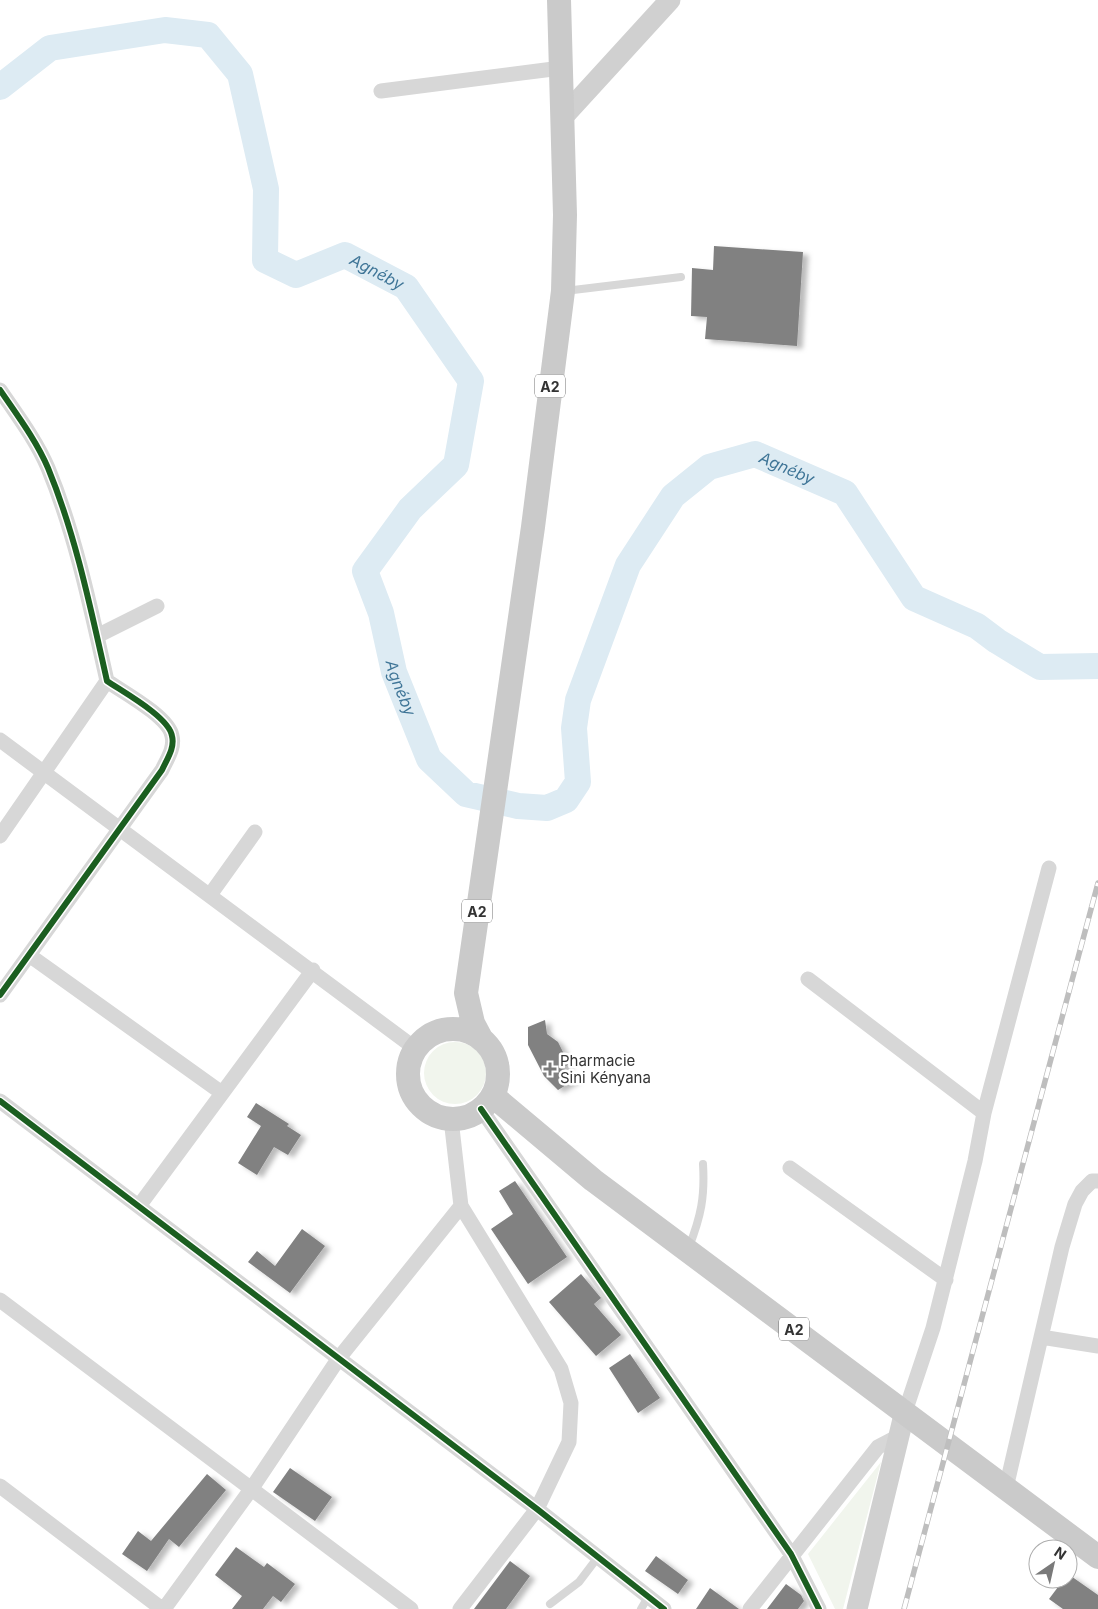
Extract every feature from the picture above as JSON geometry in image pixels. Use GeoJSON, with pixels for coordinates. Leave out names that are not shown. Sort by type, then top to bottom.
{"type":"FeatureCollection","features":[{"type":"Feature","properties":{"kind":"main road","name":"A2"},"geometry":{"type":"LineString","coordinates":[[482,1040],[471,1016],[466,993],[533,527],[564,291],[563,117],[558,0]]}},
{"type":"Feature","properties":{"kind":"main road"},"geometry":{"type":"LineString","coordinates":[[563,117],[670,0]]}},
{"type":"Feature","properties":{"kind":"main road","name":"A2"},"geometry":{"type":"LineString","coordinates":[[436,1033],[451,1018],[466,993]]}},
{"type":"Feature","properties":{"kind":"main road"},"geometry":{"type":"LineString","coordinates":[[460,1030],[472,1033],[482,1040],[492,1052],[498,1066],[498,1082],[487,1103],[462,1118],[451,1119],[438,1116],[426,1110],[416,1100],[410,1088],[408,1074],[410,1061],[416,1048],[436,1033],[460,1030]]}},
{"type":"Feature","properties":{"kind":"main road","name":"A2"},"geometry":{"type":"LineString","coordinates":[[487,1103],[687,1250],[902,1425],[1006,1488],[1098,1557]]}},
{"type":"Feature","properties":{"kind":"main road"},"geometry":{"type":"LineString","coordinates":[[856,1609],[902,1425]]}},
{"type":"Feature","properties":{"kind":"street"},"geometry":{"type":"LineString","coordinates":[[381,91],[561,68]]}},
{"type":"Feature","properties":{"kind":"street"},"geometry":{"type":"LineString","coordinates":[[0,390],[23,423],[47,466],[62,506],[97,636],[107,681],[145,706],[166,725],[172,736],[172,749],[162,770],[0,995]]}},
{"type":"Feature","properties":{"kind":"street"},"geometry":{"type":"LineString","coordinates":[[97,636],[157,606]]}},
{"type":"Feature","properties":{"kind":"street"},"geometry":{"type":"LineString","coordinates":[[0,836],[107,681]]}},
{"type":"Feature","properties":{"kind":"street"},"geometry":{"type":"LineString","coordinates":[[0,740],[416,1048]]}},
{"type":"Feature","properties":{"kind":"street"},"geometry":{"type":"LineString","coordinates":[[210,895],[255,832]]}},
{"type":"Feature","properties":{"kind":"street"},"geometry":{"type":"LineString","coordinates":[[750,1609],[791,1554],[878,1447],[902,1425],[946,1280],[976,1161],[984,1113],[1048,868]]}},
{"type":"Feature","properties":{"kind":"street"},"geometry":{"type":"LineString","coordinates":[[29,955],[222,1093]]}},
{"type":"Feature","properties":{"kind":"street"},"geometry":{"type":"LineString","coordinates":[[139,1206],[313,970]]}},
{"type":"Feature","properties":{"kind":"street"},"geometry":{"type":"LineString","coordinates":[[808,979],[984,1113]]}},
{"type":"Feature","properties":{"kind":"street"},"geometry":{"type":"LineString","coordinates":[[0,1101],[537,1509],[598,1557],[645,1603],[664,1609]]}},
{"type":"Feature","properties":{"kind":"street"},"geometry":{"type":"LineString","coordinates":[[487,1103],[791,1554],[819,1609]]}},
{"type":"Feature","properties":{"kind":"street"},"geometry":{"type":"LineString","coordinates":[[451,1119],[461,1206],[561,1369],[571,1403],[569,1442],[537,1509],[460,1609]]}},
{"type":"Feature","properties":{"kind":"street"},"geometry":{"type":"LineString","coordinates":[[790,1168],[946,1280]]}},
{"type":"Feature","properties":{"kind":"street"},"geometry":{"type":"LineString","coordinates":[[1006,1488],[1062,1247],[1075,1204],[1082,1192],[1092,1182],[1098,1181]]}},
{"type":"Feature","properties":{"kind":"street"},"geometry":{"type":"LineString","coordinates":[[0,1486],[163,1609],[252,1488],[339,1358],[461,1206]]}},
{"type":"Feature","properties":{"kind":"street"},"geometry":{"type":"LineString","coordinates":[[0,1300],[411,1609]]}},
{"type":"Feature","properties":{"kind":"street"},"geometry":{"type":"LineString","coordinates":[[1041,1337],[1098,1346]]}},
{"type":"Feature","properties":{"kind":"lane"},"geometry":{"type":"LineString","coordinates":[[564,291],[680,277]]}},
{"type":"Feature","properties":{"kind":"lane"},"geometry":{"type":"LineString","coordinates":[[687,1250],[700,1217],[704,1192],[703,1164]]}},
{"type":"Feature","properties":{"kind":"lane"},"geometry":{"type":"LineString","coordinates":[[550,1604],[579,1582],[598,1557]]}},
{"type":"Feature","properties":{"kind":"shaded area"},"geometry":{"type":"Polygon","coordinates":[[[455,1042],[467,1045],[477,1051],[483,1061],[486,1073],[483,1085],[477,1095],[467,1101],[455,1104],[443,1101],[433,1095],[427,1085],[424,1073],[427,1061],[433,1051],[443,1045],[455,1042]]]}},
{"type":"Feature","properties":{"kind":"shaded area"},"geometry":{"type":"Polygon","coordinates":[[[881,1462],[843,1609],[835,1609],[808,1554],[881,1462]]]}},
{"type":"Feature","properties":{"kind":"building"},"geometry":{"type":"Polygon","coordinates":[[[714,246],[803,252],[797,346],[705,339],[707,317],[691,316],[692,268],[713,270],[714,246]]]}},
{"type":"Feature","properties":{"kind":"building"},"geometry":{"type":"Polygon","coordinates":[[[545,1020],[547,1034],[558,1042],[569,1064],[563,1068],[576,1079],[558,1090],[544,1076],[528,1045],[528,1027],[545,1020]]]}},
{"type":"Feature","properties":{"kind":"building"},"geometry":{"type":"Polygon","coordinates":[[[256,1103],[289,1124],[287,1126],[301,1135],[288,1155],[274,1147],[257,1175],[238,1163],[261,1126],[247,1117],[256,1103]]]}},
{"type":"Feature","properties":{"kind":"building"},"geometry":{"type":"Polygon","coordinates":[[[515,1181],[567,1257],[528,1284],[491,1229],[513,1214],[499,1191],[515,1181]]]}},
{"type":"Feature","properties":{"kind":"building"},"geometry":{"type":"Polygon","coordinates":[[[302,1229],[325,1246],[290,1293],[248,1262],[257,1251],[275,1266],[302,1229]]]}},
{"type":"Feature","properties":{"kind":"building"},"geometry":{"type":"Polygon","coordinates":[[[581,1274],[601,1298],[594,1304],[621,1335],[596,1356],[549,1302],[581,1274]]]}},
{"type":"Feature","properties":{"kind":"building"},"geometry":{"type":"Polygon","coordinates":[[[630,1354],[660,1398],[638,1413],[609,1368],[630,1354]]]}},
{"type":"Feature","properties":{"kind":"building"},"geometry":{"type":"Polygon","coordinates":[[[290,1468],[332,1497],[315,1521],[273,1492],[290,1468]]]}},
{"type":"Feature","properties":{"kind":"building"},"geometry":{"type":"Polygon","coordinates":[[[207,1474],[226,1490],[179,1547],[169,1539],[147,1571],[122,1554],[138,1531],[151,1541],[207,1474]]]}},
{"type":"Feature","properties":{"kind":"building"},"geometry":{"type":"Polygon","coordinates":[[[236,1547],[264,1567],[267,1563],[295,1584],[281,1602],[273,1596],[263,1609],[232,1609],[242,1596],[215,1575],[236,1547]]]}},
{"type":"Feature","properties":{"kind":"building"},"geometry":{"type":"Polygon","coordinates":[[[656,1556],[688,1580],[678,1594],[645,1571],[656,1556]]]}},
{"type":"Feature","properties":{"kind":"building"},"geometry":{"type":"Polygon","coordinates":[[[510,1561],[530,1576],[506,1609],[474,1609],[510,1561]]]}},
{"type":"Feature","properties":{"kind":"building"},"geometry":{"type":"Polygon","coordinates":[[[1078,1581],[1098,1595],[1098,1609],[1063,1609],[1049,1599],[1056,1589],[1078,1589],[1078,1581]]]}},
{"type":"Feature","properties":{"kind":"building"},"geometry":{"type":"Polygon","coordinates":[[[786,1584],[801,1595],[804,1601],[798,1609],[767,1609],[786,1584]]]}},
{"type":"Feature","properties":{"kind":"building"},"geometry":{"type":"Polygon","coordinates":[[[710,1588],[739,1609],[696,1609],[710,1588]]]}},
{"type":"Feature","properties":{"kind":"waterway","name":"Agnéby"},"geometry":{"type":"LineString","coordinates":[[0,87],[50,48],[165,30],[208,35],[240,74],[266,189],[265,260],[296,275],[345,255],[406,287],[471,381],[456,465],[410,509],[365,571],[381,613],[394,672],[429,759],[466,794],[518,806],[547,808],[566,800],[578,782],[574,728],[578,700],[628,565],[673,496],[709,467],[755,454],[845,493],[914,598],[977,626],[997,641],[1040,667],[1098,666]]}},
{"type":"Feature","properties":{"kind":"railway"},"geometry":{"type":"LineString","coordinates":[[904,1609],[1098,883]]}},
{"type":"Feature","properties":{"kind":"cycle path"},"geometry":{"type":"LineString","coordinates":[[0,390],[38,448],[58,494],[82,573],[107,681],[134,698],[163,721],[169,729],[173,740],[170,753],[162,770],[0,995]]}},
{"type":"Feature","properties":{"kind":"cycle path"},"geometry":{"type":"LineString","coordinates":[[0,1101],[537,1509],[664,1609]]}},
{"type":"Feature","properties":{"kind":"cycle path"},"geometry":{"type":"LineString","coordinates":[[481,1109],[791,1554],[819,1609]]}},
{"type":"Feature","properties":{"kind":"place","name":"Pharmacie Sini Kényana"},"geometry":{"type":"Point","coordinates":[550,1069]}}]}
